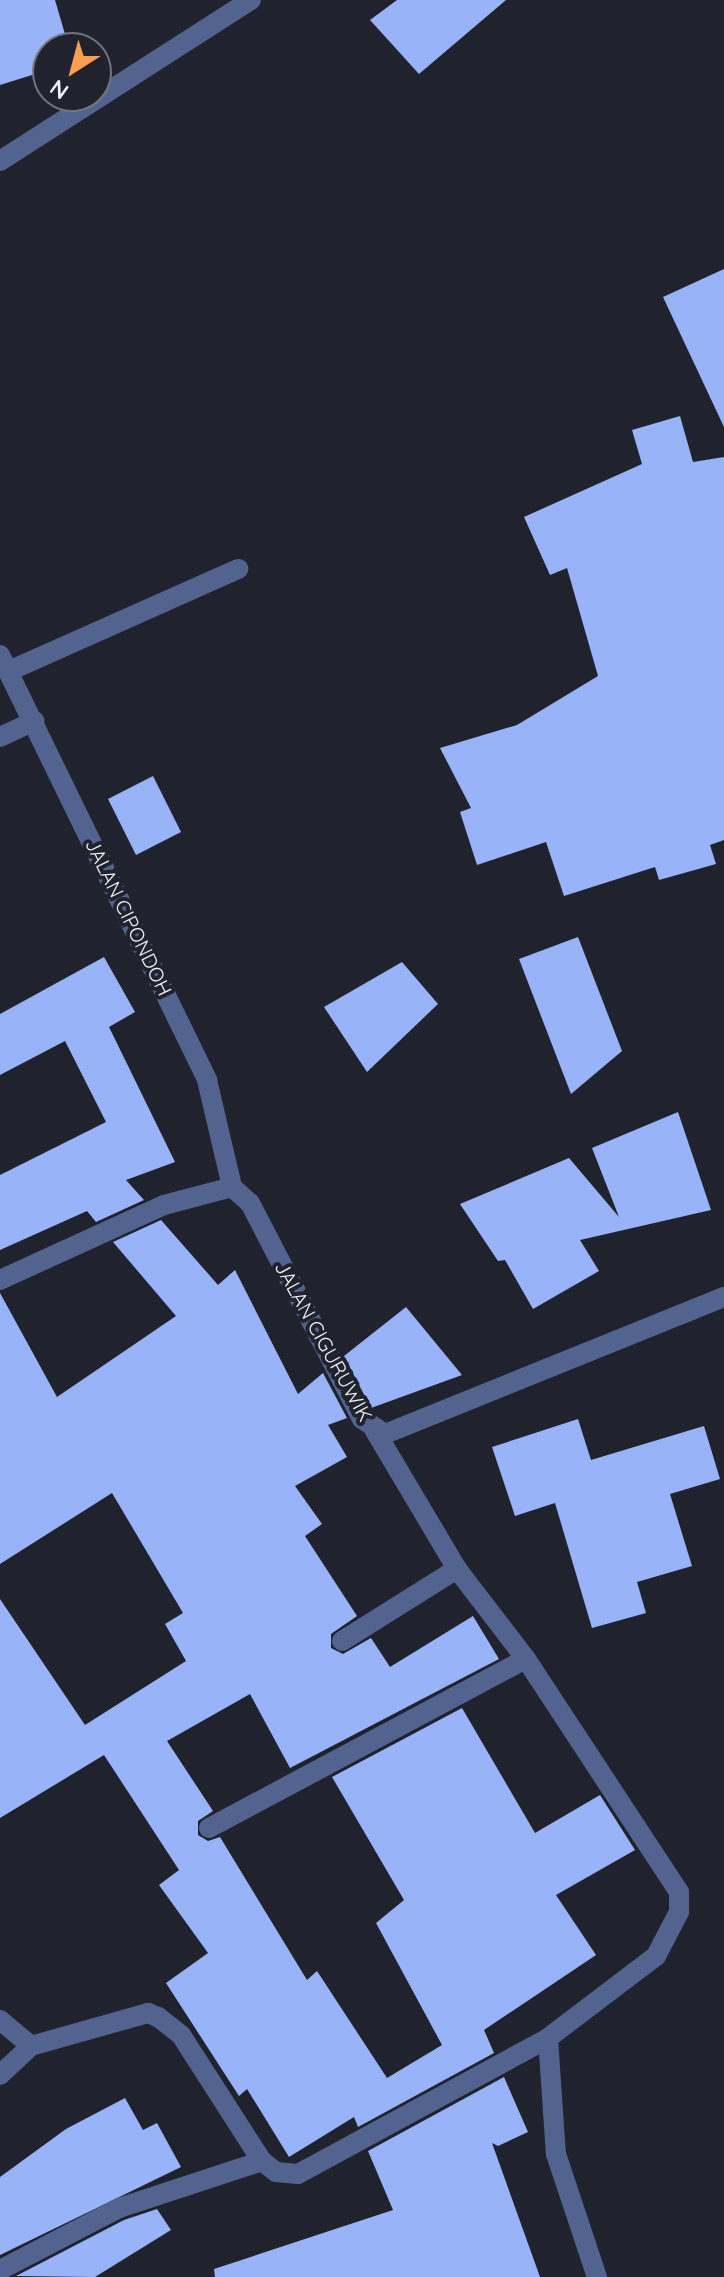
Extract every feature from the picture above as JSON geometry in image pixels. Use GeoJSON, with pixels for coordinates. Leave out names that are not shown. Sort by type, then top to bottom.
{"type":"FeatureCollection","features":[{"type":"Feature","properties":{"kind":"street"},"geometry":{"type":"LineString","coordinates":[[0,161],[251,0]]}},
{"type":"Feature","properties":{"kind":"street"},"geometry":{"type":"LineString","coordinates":[[5,663],[238,569]]}},
{"type":"Feature","properties":{"kind":"street","name":"JALAN CIPONDOH"},"geometry":{"type":"LineString","coordinates":[[5,663],[207,1080],[232,1187]]}},
{"type":"Feature","properties":{"kind":"street"},"geometry":{"type":"LineString","coordinates":[[0,737],[35,721]]}},
{"type":"Feature","properties":{"kind":"street"},"geometry":{"type":"LineString","coordinates":[[0,1280],[164,1205],[232,1187]]}},
{"type":"Feature","properties":{"kind":"street","name":"JALAN CIGURUWIK"},"geometry":{"type":"LineString","coordinates":[[232,1187],[250,1203],[362,1419],[375,1431],[396,1432],[724,1297]]}},
{"type":"Feature","properties":{"kind":"street"},"geometry":{"type":"LineString","coordinates":[[0,2075],[31,2046],[148,2013],[181,2035],[262,2161],[287,2175],[310,2172],[548,2038],[656,1956],[679,1912],[679,1892],[526,1659],[457,1569],[375,1431]]}},
{"type":"Feature","properties":{"kind":"street"},"geometry":{"type":"LineString","coordinates":[[342,1641],[457,1569]]}},
{"type":"Feature","properties":{"kind":"street"},"geometry":{"type":"LineString","coordinates":[[209,1828],[526,1659]]}},
{"type":"Feature","properties":{"kind":"street"},"geometry":{"type":"LineString","coordinates":[[0,2020],[31,2046]]}},
{"type":"Feature","properties":{"kind":"street"},"geometry":{"type":"LineString","coordinates":[[548,2038],[556,2154],[597,2277]]}},
{"type":"Feature","properties":{"kind":"street"},"geometry":{"type":"LineString","coordinates":[[0,2270],[119,2208],[262,2161]]}},
{"type":"Feature","properties":{"kind":"building"},"geometry":{"type":"Polygon","coordinates":[[[0,0],[55,0],[64,32],[32,32],[32,75],[0,85],[0,0]]]}},
{"type":"Feature","properties":{"kind":"building"},"geometry":{"type":"Polygon","coordinates":[[[397,0],[506,0],[419,74],[370,20],[397,0]]]}},
{"type":"Feature","properties":{"kind":"building"},"geometry":{"type":"Polygon","coordinates":[[[724,269],[724,427],[663,297],[724,269]]]}},
{"type":"Feature","properties":{"kind":"building"},"geometry":{"type":"Polygon","coordinates":[[[680,416],[693,462],[724,457],[724,840],[710,845],[716,864],[659,880],[655,867],[564,896],[546,842],[477,865],[460,812],[471,808],[440,748],[517,725],[598,676],[567,568],[550,575],[524,517],[642,464],[632,430],[680,416]]]}},
{"type":"Feature","properties":{"kind":"building"},"geometry":{"type":"Polygon","coordinates":[[[153,776],[181,832],[136,855],[108,799],[153,776]]]}},
{"type":"Feature","properties":{"kind":"building"},"geometry":{"type":"Polygon","coordinates":[[[578,937],[622,1051],[571,1094],[519,959],[578,937]]]}},
{"type":"Feature","properties":{"kind":"building"},"geometry":{"type":"Polygon","coordinates":[[[104,957],[135,1012],[109,1027],[175,1162],[126,1180],[144,1200],[96,1222],[87,1211],[0,1250],[0,1175],[106,1122],[65,1041],[0,1075],[0,1014],[104,957]]]}},
{"type":"Feature","properties":{"kind":"building"},"geometry":{"type":"Polygon","coordinates":[[[402,962],[438,1004],[367,1072],[324,1007],[402,962]]]}},
{"type":"Feature","properties":{"kind":"building"},"geometry":{"type":"Polygon","coordinates":[[[678,1112],[711,1210],[580,1240],[599,1271],[533,1309],[505,1260],[498,1261],[460,1204],[569,1158],[619,1217],[592,1148],[678,1112]]]}},
{"type":"Feature","properties":{"kind":"building"},"geometry":{"type":"Polygon","coordinates":[[[161,1220],[218,1285],[235,1270],[298,1394],[323,1373],[347,1418],[328,1425],[347,1457],[295,1486],[322,1524],[305,1536],[357,1616],[331,1634],[331,1648],[343,1654],[371,1638],[390,1667],[473,1616],[499,1659],[290,1768],[250,1694],[167,1741],[213,1811],[198,1821],[198,1835],[208,1841],[220,1837],[307,1980],[317,1971],[387,2078],[442,2045],[376,1923],[404,1900],[332,1777],[462,1708],[535,1833],[600,1795],[635,1850],[556,1895],[596,1955],[484,2030],[494,2053],[358,2127],[354,2117],[289,2157],[247,2089],[239,2096],[166,1983],[208,1953],[159,1885],[179,1870],[104,1755],[0,1818],[0,1599],[85,1725],[186,1661],[165,1624],[183,1613],[112,1493],[0,1564],[0,1293],[57,1397],[176,1316],[113,1242],[161,1220]]]}},
{"type":"Feature","properties":{"kind":"building"},"geometry":{"type":"Polygon","coordinates":[[[406,1307],[462,1375],[371,1408],[344,1356],[406,1307]]]}},
{"type":"Feature","properties":{"kind":"building"},"geometry":{"type":"Polygon","coordinates":[[[578,1419],[591,1460],[704,1426],[720,1479],[670,1494],[692,1566],[637,1582],[646,1613],[592,1628],[555,1503],[515,1516],[492,1447],[578,1419]]]}},
{"type":"Feature","properties":{"kind":"building"},"geometry":{"type":"Polygon","coordinates":[[[504,2077],[528,2132],[498,2146],[492,2143],[540,2277],[215,2277],[214,2269],[393,2210],[368,2151],[504,2077]]]}},
{"type":"Feature","properties":{"kind":"building"},"geometry":{"type":"Polygon","coordinates":[[[125,2098],[143,2130],[157,2123],[181,2167],[0,2255],[0,2177],[66,2129],[125,2098]]]}},
{"type":"Feature","properties":{"kind":"building"},"geometry":{"type":"Polygon","coordinates":[[[157,2209],[171,2230],[95,2277],[16,2276],[124,2220],[157,2209]]]}}]}
